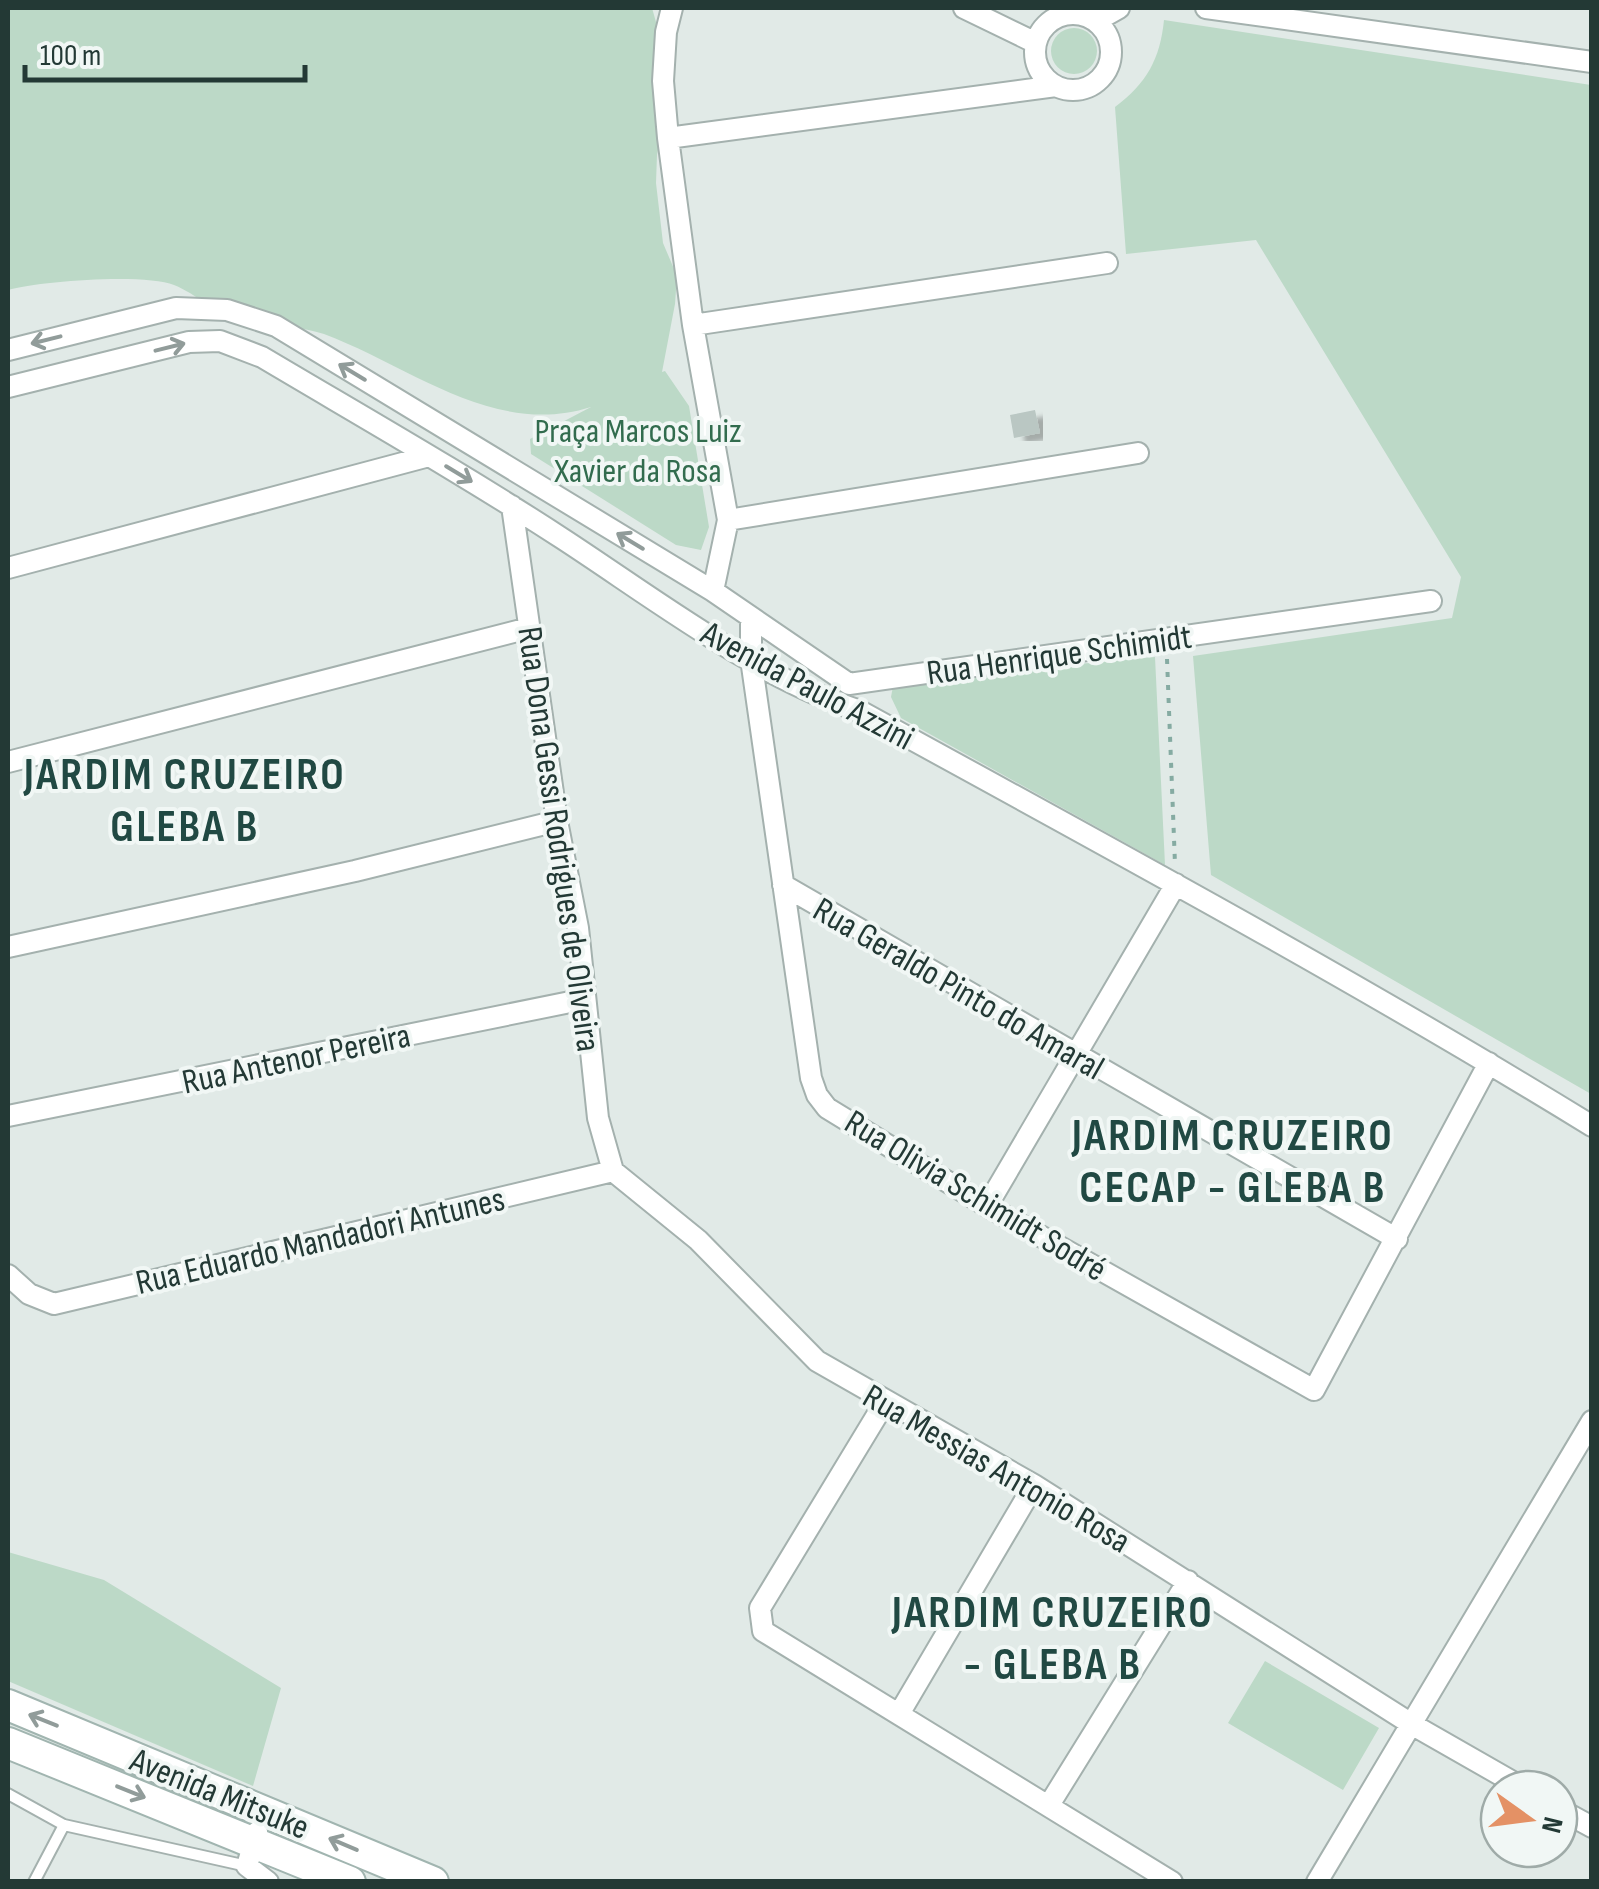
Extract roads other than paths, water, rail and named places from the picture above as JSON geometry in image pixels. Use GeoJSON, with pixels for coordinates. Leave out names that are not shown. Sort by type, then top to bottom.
{"type":"FeatureCollection","features":[{"type":"Feature","properties":{"kind":"main road","name":"Avenida Mitsuke"},"geometry":{"type":"LineString","coordinates":[[8,1705],[255,1839],[433,1882]]}},
{"type":"Feature","properties":{"kind":"main road","name":"Avenida Mitsuke"},"geometry":{"type":"LineString","coordinates":[[8,1743],[255,1839],[350,1882]]}},
{"type":"Feature","properties":{"kind":"street"},"geometry":{"type":"LineString","coordinates":[[672,8],[663,80],[668,138],[693,325],[728,520],[713,591]]}},
{"type":"Feature","properties":{"kind":"street"},"geometry":{"type":"LineString","coordinates":[[966,8],[1036,43]]}},
{"type":"Feature","properties":{"kind":"street"},"geometry":{"type":"LineString","coordinates":[[1096,21],[1119,8]]}},
{"type":"Feature","properties":{"kind":"street"},"geometry":{"type":"LineString","coordinates":[[1206,8],[1592,62]]}},
{"type":"Feature","properties":{"kind":"street"},"geometry":{"type":"LineString","coordinates":[[668,138],[1056,86],[1081,90],[1103,76],[1112,53],[1104,30],[1096,21],[1054,13],[1036,43],[1038,68],[1056,86]]}},
{"type":"Feature","properties":{"kind":"street"},"geometry":{"type":"LineString","coordinates":[[693,325],[1107,263]]}},
{"type":"Feature","properties":{"kind":"street","name":"Avenida Paulo Azzini"},"geometry":{"type":"LineString","coordinates":[[8,350],[176,308],[228,310],[276,326],[713,591]]}},
{"type":"Feature","properties":{"kind":"street","name":"Avenida Paulo Azzini"},"geometry":{"type":"LineString","coordinates":[[8,387],[188,342],[220,341],[262,357],[512,506],[750,659],[860,712],[1176,884],[1489,1062],[1592,1126]]}},
{"type":"Feature","properties":{"kind":"street"},"geometry":{"type":"LineString","coordinates":[[728,520],[1138,453]]}},
{"type":"Feature","properties":{"kind":"street"},"geometry":{"type":"LineString","coordinates":[[8,568],[428,456]]}},
{"type":"Feature","properties":{"kind":"street","name":"Rua Dona Gessi Rodrigues de Oliveira"},"geometry":{"type":"LineString","coordinates":[[512,506],[557,821],[578,928],[598,1118],[614,1171]]}},
{"type":"Feature","properties":{"kind":"street"},"geometry":{"type":"LineString","coordinates":[[696,626],[689,616],[689,602],[699,593],[713,591],[849,684],[860,712]]}},
{"type":"Feature","properties":{"kind":"street","name":"Rua Henrique Schimidt"},"geometry":{"type":"LineString","coordinates":[[849,684],[1432,600]]}},
{"type":"Feature","properties":{"kind":"street","name":"Rua Olivia Schimidt Sodré"},"geometry":{"type":"LineString","coordinates":[[751,617],[750,659],[810,1078],[828,1108],[987,1206],[1314,1390],[1397,1239]]}},
{"type":"Feature","properties":{"kind":"street"},"geometry":{"type":"LineString","coordinates":[[8,762],[529,628]]}},
{"type":"Feature","properties":{"kind":"street"},"geometry":{"type":"LineString","coordinates":[[833,702],[849,684]]}},
{"type":"Feature","properties":{"kind":"street"},"geometry":{"type":"LineString","coordinates":[[8,947],[355,871],[557,821]]}},
{"type":"Feature","properties":{"kind":"street"},"geometry":{"type":"LineString","coordinates":[[987,1206],[1176,884]]}},
{"type":"Feature","properties":{"kind":"street","name":"Rua Geraldo Pinto do Amaral"},"geometry":{"type":"LineString","coordinates":[[783,885],[1397,1239]]}},
{"type":"Feature","properties":{"kind":"street","name":"Rua Antenor Pereira"},"geometry":{"type":"LineString","coordinates":[[8,1116],[585,998]]}},
{"type":"Feature","properties":{"kind":"street"},"geometry":{"type":"LineString","coordinates":[[1397,1239],[1489,1062]]}},
{"type":"Feature","properties":{"kind":"street","name":"Rua Eduardo Mandadori Antunes"},"geometry":{"type":"LineString","coordinates":[[8,1275],[29,1294],[54,1304],[614,1171]]}},
{"type":"Feature","properties":{"kind":"street","name":"Rua Messias Antonio Rosa"},"geometry":{"type":"LineString","coordinates":[[614,1171],[698,1240],[817,1361],[1034,1485],[1412,1725],[1490,1769]]}},
{"type":"Feature","properties":{"kind":"street"},"geometry":{"type":"LineString","coordinates":[[885,1402],[760,1608],[764,1631],[1172,1882]]}},
{"type":"Feature","properties":{"kind":"street"},"geometry":{"type":"LineString","coordinates":[[1317,1882],[1592,1421]]}},
{"type":"Feature","properties":{"kind":"street"},"geometry":{"type":"LineString","coordinates":[[1572,1458],[1592,1469]]}},
{"type":"Feature","properties":{"kind":"street"},"geometry":{"type":"LineString","coordinates":[[899,1714],[1034,1485]]}},
{"type":"Feature","properties":{"kind":"street"},"geometry":{"type":"LineString","coordinates":[[1049,1805],[1188,1581]]}},
{"type":"Feature","properties":{"kind":"street"},"geometry":{"type":"LineString","coordinates":[[255,1839],[268,1882]]}},
{"type":"Feature","properties":{"kind":"lane"},"geometry":{"type":"LineString","coordinates":[[8,1794],[64,1825],[255,1839]]}},
{"type":"Feature","properties":{"kind":"lane"},"geometry":{"type":"LineString","coordinates":[[34,1882],[64,1825]]}},
{"type":"Feature","properties":{"kind":"district","name":"JARDIM CRUZEIRO GLEBA B"},"geometry":{"type":"Point","coordinates":[185,799]}},
{"type":"Feature","properties":{"kind":"district","name":"JARDIM CRUZEIRO CECAP - GLEBA B"},"geometry":{"type":"Point","coordinates":[1233,1160]}},
{"type":"Feature","properties":{"kind":"district","name":"JARDIM CRUZEIRO - GLEBA B"},"geometry":{"type":"Point","coordinates":[1053,1637]}},
{"type":"Feature","properties":{"kind":"park label","name":"Praça Marcos Luiz Xavier da Rosa"},"geometry":{"type":"Point","coordinates":[638,450]}}]}
